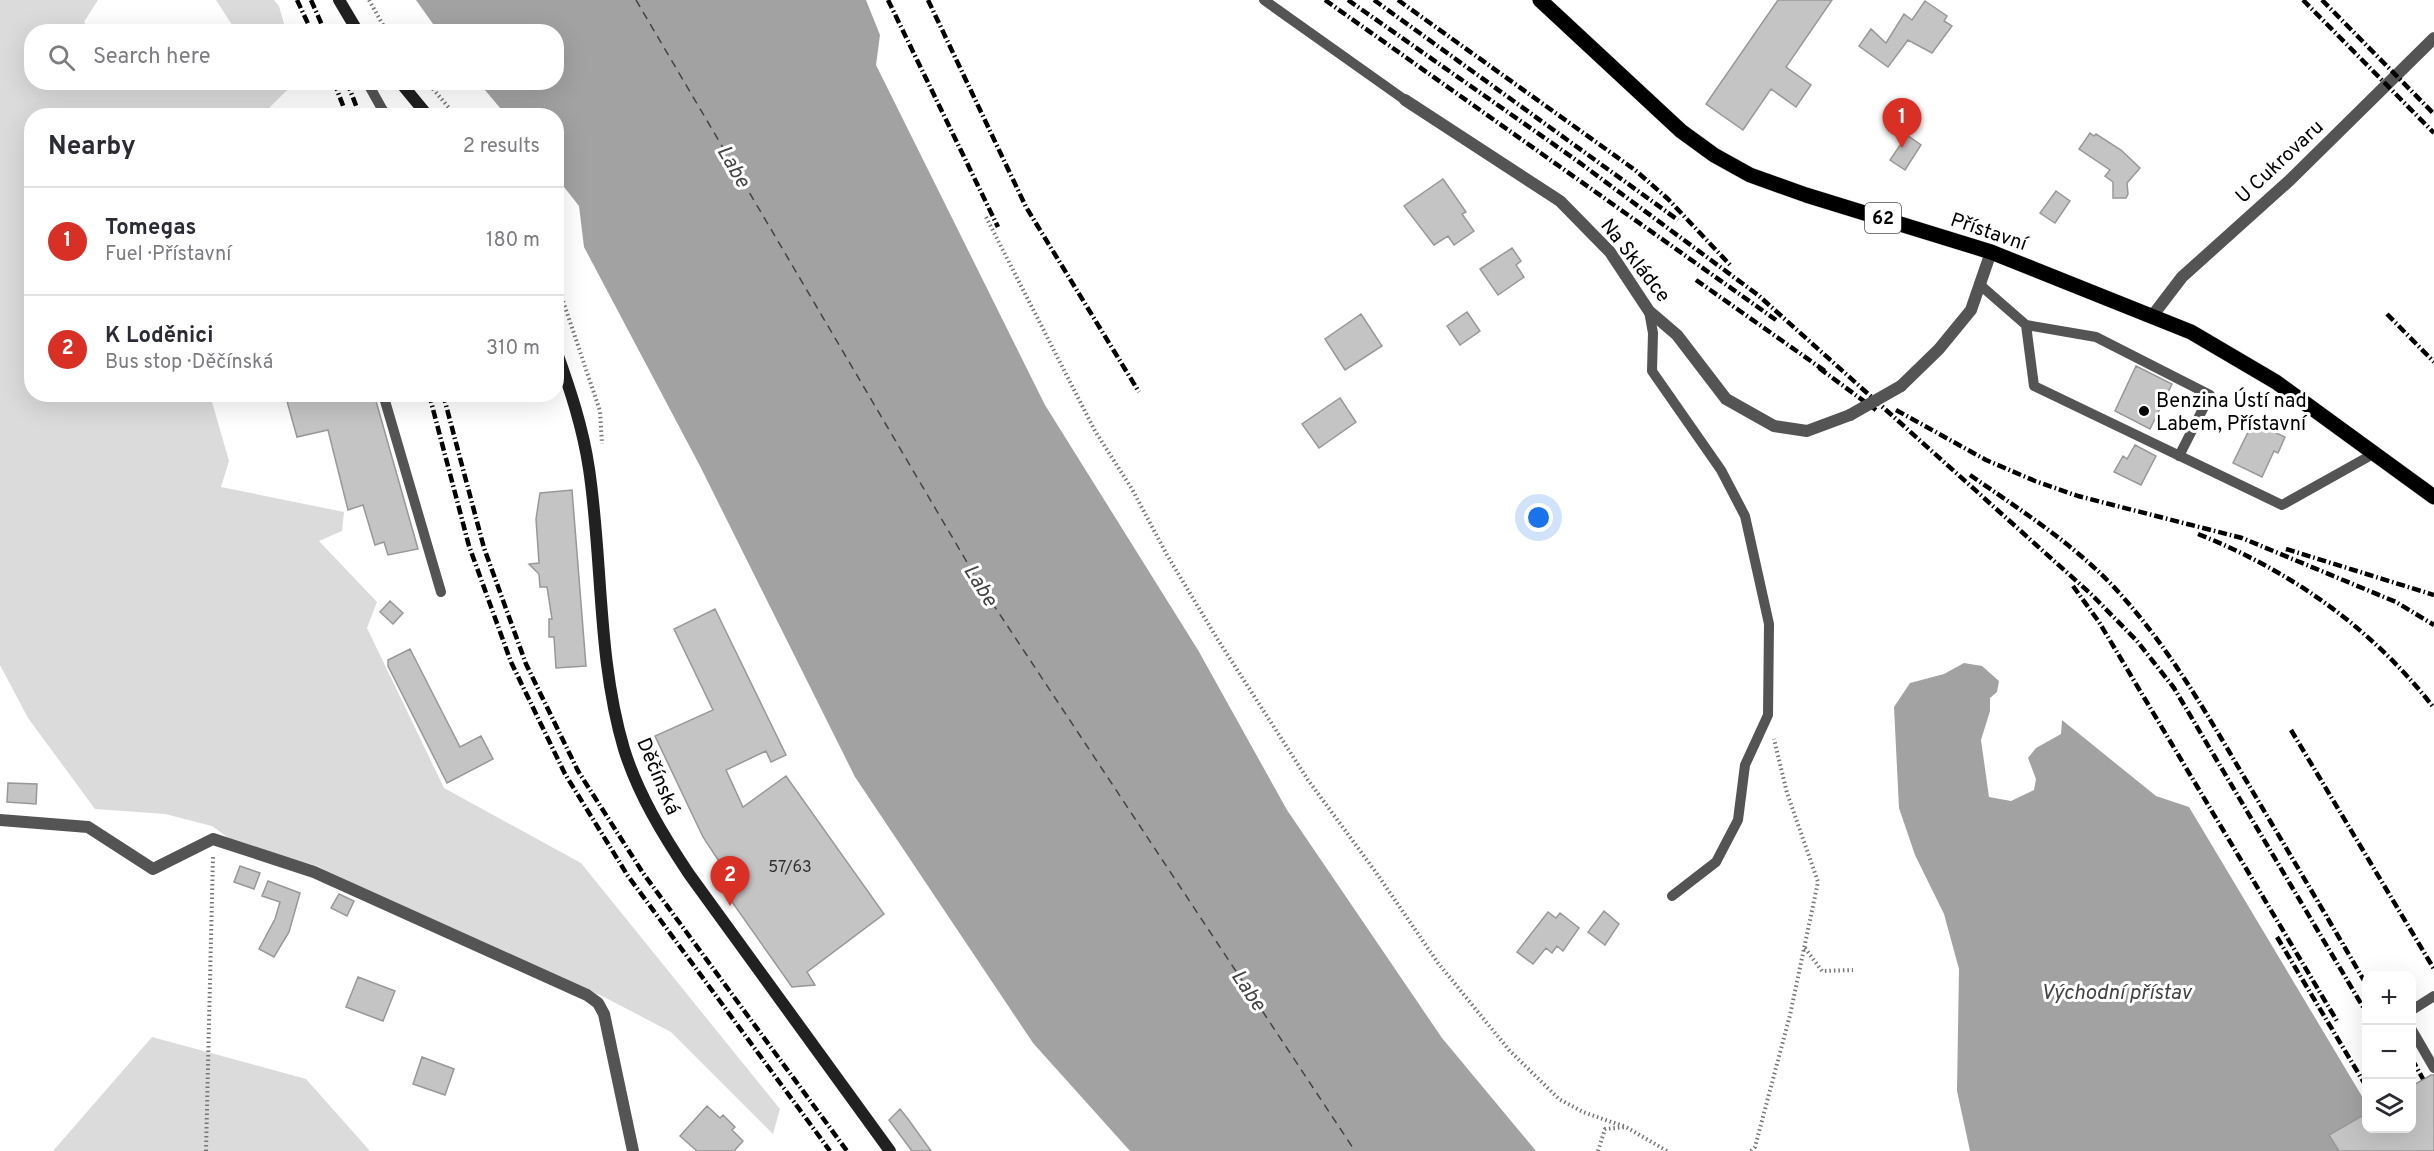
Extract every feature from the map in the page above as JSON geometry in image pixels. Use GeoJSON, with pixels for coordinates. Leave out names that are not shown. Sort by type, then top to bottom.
{"type":"FeatureCollection","features":[{"type":"Feature","properties":{"kind":"main road"},"geometry":{"type":"LineString","coordinates":[[339,0],[353,24]]}},
{"type":"Feature","properties":{"kind":"main road","name":"Přístavní"},"geometry":{"type":"LineString","coordinates":[[1540,0],[1681,131],[1714,155],[1750,175],[1806,195],[1991,252],[2191,332],[2276,382],[2434,497]]}},
{"type":"Feature","properties":{"kind":"main road"},"geometry":{"type":"LineString","coordinates":[[406,90],[421,108]]}},
{"type":"Feature","properties":{"kind":"main road","name":"Děčínská"},"geometry":{"type":"LineString","coordinates":[[564,372],[575,402],[590,469],[610,691],[625,751],[636,780],[665,837],[689,874],[890,1151]]}},
{"type":"Feature","properties":{"kind":"street","name":"U Cukrovaru"},"geometry":{"type":"LineString","coordinates":[[2153,315],[2182,277],[2290,180],[2434,38]]}},
{"type":"Feature","properties":{"kind":"street","name":"Na Skládce"},"geometry":{"type":"LineString","coordinates":[[1405,100],[1560,201],[1610,252],[1649,311],[1677,335],[1726,399],[1774,426],[1807,431],[1850,415],[1901,386],[1939,349],[1971,310],[1991,252]]}},
{"type":"Feature","properties":{"kind":"street"},"geometry":{"type":"LineString","coordinates":[[0,820],[88,827],[153,869],[213,839],[314,872],[592,999],[604,1014],[633,1151]]}},
{"type":"Feature","properties":{"kind":"lane","name":"Na Skládce"},"geometry":{"type":"LineString","coordinates":[[1264,0],[1405,100]]}},
{"type":"Feature","properties":{"kind":"lane"},"geometry":{"type":"LineString","coordinates":[[371,90],[382,108]]}},
{"type":"Feature","properties":{"kind":"lane"},"geometry":{"type":"LineString","coordinates":[[1979,284],[2026,325],[2096,337],[2210,394],[2179,456]]}},
{"type":"Feature","properties":{"kind":"lane"},"geometry":{"type":"LineString","coordinates":[[1649,311],[1653,333],[1652,370],[1721,470],[1745,516],[1769,624],[1768,715],[1745,765],[1738,820],[1716,862],[1672,896]]}},
{"type":"Feature","properties":{"kind":"lane"},"geometry":{"type":"LineString","coordinates":[[2026,325],[2034,386],[2282,505],[2375,453]]}},
{"type":"Feature","properties":{"kind":"lane"},"geometry":{"type":"LineString","coordinates":[[385,402],[441,592]]}},
{"type":"Feature","properties":{"kind":"lane"},"geometry":{"type":"LineString","coordinates":[[2416,1007],[2434,996]]}},
{"type":"Feature","properties":{"kind":"lane"},"geometry":{"type":"LineString","coordinates":[[2416,1037],[2434,1068]]}},
{"type":"Feature","properties":{"kind":"path"},"geometry":{"type":"LineString","coordinates":[[369,0],[382,24]]}},
{"type":"Feature","properties":{"kind":"path"},"geometry":{"type":"LineString","coordinates":[[435,90],[449,108]]}},
{"type":"Feature","properties":{"kind":"path"},"geometry":{"type":"LineString","coordinates":[[986,217],[1095,431],[1132,489],[1167,555],[1218,640],[1308,780],[1375,871],[1438,963],[1509,1050],[1559,1099],[1583,1112],[1626,1126],[1667,1151]]}},
{"type":"Feature","properties":{"kind":"path"},"geometry":{"type":"LineString","coordinates":[[564,304],[600,411],[602,445]]}},
{"type":"Feature","properties":{"kind":"path"},"geometry":{"type":"LineString","coordinates":[[1751,1151],[1755,1147],[1790,1014],[1818,882],[1787,793],[1768,715]]}},
{"type":"Feature","properties":{"kind":"path"},"geometry":{"type":"LineString","coordinates":[[206,1151],[213,839]]}},
{"type":"Feature","properties":{"kind":"path"},"geometry":{"type":"LineString","coordinates":[[1804,947],[1822,971],[1853,970]]}},
{"type":"Feature","properties":{"kind":"path"},"geometry":{"type":"LineString","coordinates":[[1598,1151],[1605,1129],[1626,1126]]}},
{"type":"Feature","properties":{"kind":"shaded area"},"geometry":{"type":"Polygon","coordinates":[[[0,0],[98,0],[84,22],[86,24],[24,24],[24,90],[287,90],[269,108],[24,108],[24,402],[212,402],[229,461],[221,487],[344,512],[342,531],[319,541],[377,602],[367,628],[444,788],[581,863],[780,1109],[773,1134],[671,1032],[604,997],[443,927],[317,866],[234,842],[212,826],[165,814],[95,809],[28,718],[0,665],[0,0]]]}},
{"type":"Feature","properties":{"kind":"shaded area"},"geometry":{"type":"Polygon","coordinates":[[[216,0],[274,0],[279,6],[284,24],[231,24],[216,0]]]}},
{"type":"Feature","properties":{"kind":"shaded area"},"geometry":{"type":"Polygon","coordinates":[[[152,1037],[306,1079],[370,1151],[53,1151],[152,1037]]]}},
{"type":"Feature","properties":{"kind":"water","name":"Labe"},"geometry":{"type":"Polygon","coordinates":[[[416,0],[866,0],[880,35],[876,65],[1045,405],[1198,650],[1287,810],[1442,1038],[1536,1151],[1130,1151],[1033,1043],[855,777],[700,466],[584,247],[579,206],[564,187],[564,108],[500,108],[485,90],[564,90],[564,24],[433,24],[416,0]]]}},
{"type":"Feature","properties":{"kind":"water","name":"Východní přístav"},"geometry":{"type":"Polygon","coordinates":[[[1964,663],[1982,666],[1999,681],[1997,692],[1990,698],[1990,711],[1981,740],[1989,797],[2011,801],[2034,790],[2036,779],[2028,758],[2036,748],[2061,734],[2062,720],[2156,796],[2189,807],[2362,1096],[2362,1133],[2372,1133],[2395,1151],[1970,1151],[1957,1091],[1959,969],[1944,914],[1915,855],[1899,808],[1894,707],[1910,683],[1944,674],[1964,663]]]}},
{"type":"Feature","properties":{"kind":"building"},"geometry":{"type":"Polygon","coordinates":[[[1778,0],[1832,0],[1786,67],[1811,85],[1796,107],[1771,89],[1743,130],[1706,104],[1778,0]]]}},
{"type":"Feature","properties":{"kind":"building"},"geometry":{"type":"Polygon","coordinates":[[[1925,1],[1947,16],[1944,21],[1952,26],[1932,53],[1908,40],[1888,67],[1859,46],[1871,29],[1886,43],[1904,14],[1912,20],[1925,1]]]}},
{"type":"Feature","properties":{"kind":"building"},"geometry":{"type":"Polygon","coordinates":[[[2090,133],[2094,136],[2096,134],[2121,150],[2140,168],[2127,183],[2126,198],[2113,198],[2113,182],[2105,176],[2110,170],[2079,149],[2090,133]]]}},
{"type":"Feature","properties":{"kind":"building"},"geometry":{"type":"Polygon","coordinates":[[[1907,135],[1921,145],[1905,170],[1890,160],[1907,135]]]}},
{"type":"Feature","properties":{"kind":"building"},"geometry":{"type":"Polygon","coordinates":[[[1443,179],[1466,212],[1462,214],[1474,231],[1454,245],[1448,236],[1434,245],[1404,206],[1443,179]]]}},
{"type":"Feature","properties":{"kind":"building"},"geometry":{"type":"Polygon","coordinates":[[[2056,191],[2070,201],[2055,223],[2040,213],[2056,191]]]}},
{"type":"Feature","properties":{"kind":"building"},"geometry":{"type":"Polygon","coordinates":[[[1512,248],[1521,261],[1516,265],[1524,277],[1498,295],[1480,269],[1512,248]]]}},
{"type":"Feature","properties":{"kind":"building"},"geometry":{"type":"Polygon","coordinates":[[[1467,312],[1480,331],[1460,345],[1447,326],[1467,312]]]}},
{"type":"Feature","properties":{"kind":"building"},"geometry":{"type":"Polygon","coordinates":[[[1361,314],[1382,346],[1345,370],[1325,339],[1361,314]]]}},
{"type":"Feature","properties":{"kind":"building"},"geometry":{"type":"Polygon","coordinates":[[[2136,366],[2172,384],[2150,429],[2115,411],[2136,366]]]}},
{"type":"Feature","properties":{"kind":"building"},"geometry":{"type":"Polygon","coordinates":[[[1340,398],[1356,422],[1319,448],[1302,424],[1340,398]]]}},
{"type":"Feature","properties":{"kind":"building"},"geometry":{"type":"Polygon","coordinates":[[[287,402],[376,402],[418,549],[388,555],[384,542],[375,545],[363,505],[348,510],[328,430],[297,437],[287,402]]]}},
{"type":"Feature","properties":{"kind":"building"},"geometry":{"type":"Polygon","coordinates":[[[2253,422],[2285,437],[2278,453],[2274,451],[2262,477],[2233,463],[2253,422]]]}},
{"type":"Feature","properties":{"kind":"building"},"geometry":{"type":"Polygon","coordinates":[[[2135,445],[2156,456],[2141,485],[2114,472],[2123,456],[2127,459],[2135,445]]]}},
{"type":"Feature","properties":{"kind":"building"},"geometry":{"type":"Polygon","coordinates":[[[572,490],[586,666],[556,668],[554,637],[549,637],[549,619],[552,619],[547,587],[540,587],[539,574],[529,564],[539,563],[536,519],[540,493],[572,490]]]}},
{"type":"Feature","properties":{"kind":"building"},"geometry":{"type":"Polygon","coordinates":[[[390,601],[403,613],[393,624],[380,612],[390,601]]]}},
{"type":"Feature","properties":{"kind":"building"},"geometry":{"type":"Polygon","coordinates":[[[715,609],[786,755],[771,762],[766,751],[726,770],[743,807],[786,776],[884,914],[807,972],[815,985],[792,987],[718,882],[728,875],[703,837],[655,736],[713,710],[674,629],[715,609]]]}},
{"type":"Feature","properties":{"kind":"building"},"geometry":{"type":"Polygon","coordinates":[[[410,649],[460,747],[481,736],[493,759],[447,783],[388,666],[388,660],[410,649]]]}},
{"type":"Feature","properties":{"kind":"building"},"geometry":{"type":"Polygon","coordinates":[[[8,783],[37,784],[36,804],[7,802],[8,783]]]}},
{"type":"Feature","properties":{"kind":"building"},"geometry":{"type":"Polygon","coordinates":[[[240,866],[260,873],[254,889],[234,882],[240,866]]]}},
{"type":"Feature","properties":{"kind":"building"},"geometry":{"type":"Polygon","coordinates":[[[268,881],[300,893],[289,932],[274,957],[259,949],[275,919],[280,902],[262,896],[268,881]]]}},
{"type":"Feature","properties":{"kind":"building"},"geometry":{"type":"Polygon","coordinates":[[[339,894],[354,901],[347,916],[331,908],[339,894]]]}},
{"type":"Feature","properties":{"kind":"building"},"geometry":{"type":"Polygon","coordinates":[[[1604,911],[1619,924],[1605,945],[1588,932],[1604,911]]]}},
{"type":"Feature","properties":{"kind":"building"},"geometry":{"type":"Polygon","coordinates":[[[1548,912],[1556,918],[1560,913],[1579,928],[1563,951],[1557,946],[1552,953],[1546,948],[1533,964],[1517,952],[1548,912]]]}},
{"type":"Feature","properties":{"kind":"building"},"geometry":{"type":"Polygon","coordinates":[[[358,977],[395,991],[383,1021],[346,1007],[358,977]]]}},
{"type":"Feature","properties":{"kind":"building"},"geometry":{"type":"Polygon","coordinates":[[[422,1057],[454,1069],[445,1095],[413,1084],[422,1057]]]}},
{"type":"Feature","properties":{"kind":"building"},"geometry":{"type":"Polygon","coordinates":[[[2434,1075],[2434,1151],[2339,1151],[2329,1135],[2362,1116],[2362,1133],[2416,1133],[2416,1084],[2434,1075]]]}},
{"type":"Feature","properties":{"kind":"building"},"geometry":{"type":"Polygon","coordinates":[[[707,1106],[720,1118],[723,1115],[735,1127],[732,1130],[743,1141],[734,1151],[697,1151],[680,1136],[707,1106]]]}},
{"type":"Feature","properties":{"kind":"building"},"geometry":{"type":"Polygon","coordinates":[[[900,1109],[931,1151],[912,1151],[889,1120],[900,1109]]]}},
{"type":"Feature","properties":{"kind":"ferry route"},"geometry":{"type":"LineString","coordinates":[[636,0],[981,586],[1355,1151]]}},
{"type":"Feature","properties":{"kind":"railway"},"geometry":{"type":"LineString","coordinates":[[297,0],[308,24]]}},
{"type":"Feature","properties":{"kind":"railway"},"geometry":{"type":"LineString","coordinates":[[311,0],[322,24]]}},
{"type":"Feature","properties":{"kind":"railway"},"geometry":{"type":"LineString","coordinates":[[888,0],[998,227]]}},
{"type":"Feature","properties":{"kind":"railway"},"geometry":{"type":"LineString","coordinates":[[928,0],[1026,207],[1139,392]]}},
{"type":"Feature","properties":{"kind":"railway"},"geometry":{"type":"LineString","coordinates":[[1325,0],[1776,320]]}},
{"type":"Feature","properties":{"kind":"railway"},"geometry":{"type":"LineString","coordinates":[[1348,0],[1576,160],[1758,295],[2092,595],[2137,641],[2174,688],[2362,1005]]}},
{"type":"Feature","properties":{"kind":"railway"},"geometry":{"type":"LineString","coordinates":[[1374,0],[1678,220]]}},
{"type":"Feature","properties":{"kind":"railway"},"geometry":{"type":"LineString","coordinates":[[1398,0],[1635,170],[1668,199],[1732,267]]}},
{"type":"Feature","properties":{"kind":"railway"},"geometry":{"type":"LineString","coordinates":[[2303,0],[2434,133]]}},
{"type":"Feature","properties":{"kind":"railway"},"geometry":{"type":"LineString","coordinates":[[2322,0],[2434,114]]}},
{"type":"Feature","properties":{"kind":"railway"},"geometry":{"type":"LineString","coordinates":[[337,90],[344,108]]}},
{"type":"Feature","properties":{"kind":"railway"},"geometry":{"type":"LineString","coordinates":[[350,90],[357,108]]}},
{"type":"Feature","properties":{"kind":"railway"},"geometry":{"type":"LineString","coordinates":[[1696,280],[1825,371]]}},
{"type":"Feature","properties":{"kind":"railway"},"geometry":{"type":"LineString","coordinates":[[2387,314],[2434,362]]}},
{"type":"Feature","properties":{"kind":"railway"},"geometry":{"type":"LineString","coordinates":[[1819,368],[1876,410]]}},
{"type":"Feature","properties":{"kind":"railway"},"geometry":{"type":"LineString","coordinates":[[431,402],[469,546],[511,662],[565,774],[628,876],[830,1151]]}},
{"type":"Feature","properties":{"kind":"railway"},"geometry":{"type":"LineString","coordinates":[[445,402],[484,548],[526,664],[578,771],[643,873],[847,1151]]}},
{"type":"Feature","properties":{"kind":"railway"},"geometry":{"type":"LineString","coordinates":[[1896,410],[1986,460],[2035,481],[2078,496],[2242,538],[2396,602],[2434,625]]}},
{"type":"Feature","properties":{"kind":"railway"},"geometry":{"type":"LineString","coordinates":[[1970,475],[2069,546],[2105,578],[2140,617],[2202,707],[2362,977]]}},
{"type":"Feature","properties":{"kind":"railway"},"geometry":{"type":"LineString","coordinates":[[2198,534],[2265,566],[2328,605],[2384,652],[2434,708]]}},
{"type":"Feature","properties":{"kind":"railway"},"geometry":{"type":"LineString","coordinates":[[2286,549],[2434,595]]}},
{"type":"Feature","properties":{"kind":"railway"},"geometry":{"type":"LineString","coordinates":[[2073,586],[2099,622],[2337,1021]]}},
{"type":"Feature","properties":{"kind":"railway"},"geometry":{"type":"LineString","coordinates":[[2291,730],[2434,969]]}},
{"type":"Feature","properties":{"kind":"railway"},"geometry":{"type":"LineString","coordinates":[[2277,937],[2362,1079]]}},
{"type":"Feature","properties":{"kind":"railway"},"geometry":{"type":"LineString","coordinates":[[2416,1066],[2423,1079]]}},
{"type":"Feature","properties":{"kind":"place","name":"Tomegas"},"geometry":{"type":"Point","coordinates":[1902,148]}},
{"type":"Feature","properties":{"kind":"place","name":"Benzina Ústí nad Labem, Přístavní"},"geometry":{"type":"Point","coordinates":[2144,411]}},
{"type":"Feature","properties":{"kind":"place","name":"K Loděnici"},"geometry":{"type":"Point","coordinates":[730,906]}}]}
